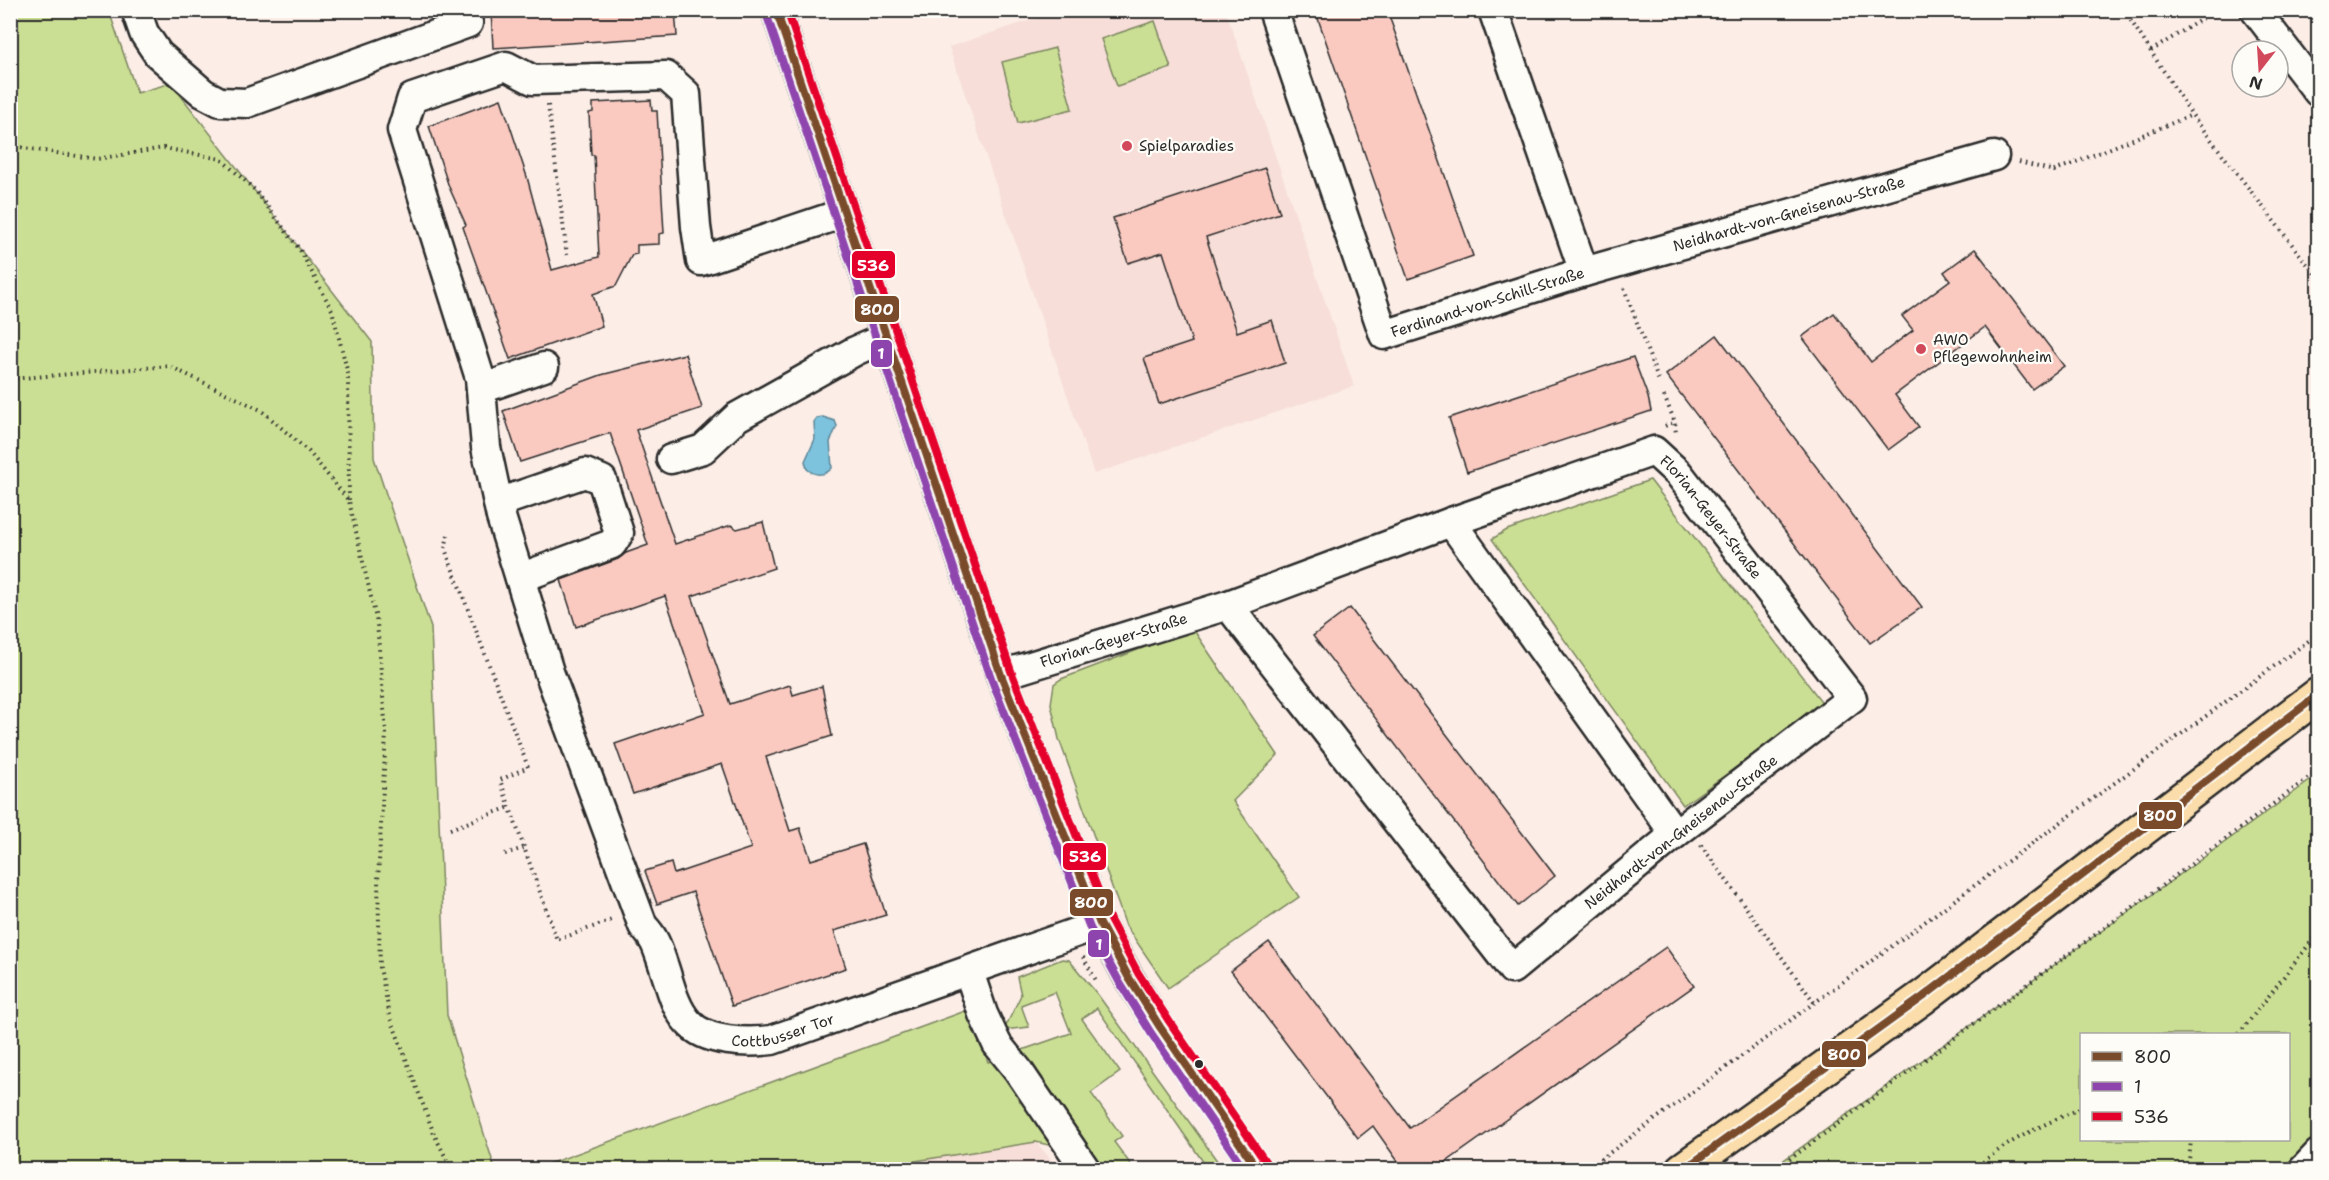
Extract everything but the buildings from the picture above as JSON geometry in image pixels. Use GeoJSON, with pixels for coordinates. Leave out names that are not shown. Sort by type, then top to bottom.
{"type":"FeatureCollection","features":[{"type":"Feature","properties":{"kind":"main road"},"geometry":{"type":"LineString","coordinates":[[1682,1170],[1923,997],[2319,695]]}},
{"type":"Feature","properties":{"kind":"street"},"geometry":{"type":"LineString","coordinates":[[136,10],[144,33],[158,54],[203,93],[220,102],[247,103],[468,23]]}},
{"type":"Feature","properties":{"kind":"street"},"geometry":{"type":"LineString","coordinates":[[776,10],[1001,675],[1100,924],[1129,978],[1160,1027],[1258,1170]]}},
{"type":"Feature","properties":{"kind":"street","name":"Ferdinand-von-Schill-Straße"},"geometry":{"type":"LineString","coordinates":[[1273,10],[1384,335],[1584,272],[1493,10]]}},
{"type":"Feature","properties":{"kind":"street"},"geometry":{"type":"LineString","coordinates":[[2255,10],[2319,92]]}},
{"type":"Feature","properties":{"kind":"street","name":"Cottbusser Tor"},"geometry":{"type":"LineString","coordinates":[[844,213],[701,261],[696,227],[686,94],[666,76],[533,80],[506,66],[412,98],[402,130],[480,378],[486,447],[498,503],[549,672],[637,911],[643,926],[653,936],[677,1003],[688,1023],[707,1034],[730,1041],[749,1043],[772,1040],[1100,924]]}},
{"type":"Feature","properties":{"kind":"street","name":"Neidhardt-von-Gneisenau-Straße"},"geometry":{"type":"LineString","coordinates":[[1584,272],[1994,156]]}},
{"type":"Feature","properties":{"kind":"street"},"geometry":{"type":"LineString","coordinates":[[671,459],[703,449],[737,417],[855,351],[887,337]]}},
{"type":"Feature","properties":{"kind":"street"},"geometry":{"type":"LineString","coordinates":[[481,389],[544,367]]}},
{"type":"Feature","properties":{"kind":"street","name":"Florian-Geyer-Straße"},"geometry":{"type":"LineString","coordinates":[[1001,675],[1228,605],[1451,522],[1654,452],[1679,474],[1852,698]]}},
{"type":"Feature","properties":{"kind":"street"},"geometry":{"type":"LineString","coordinates":[[498,503],[585,473],[602,480],[619,533],[612,544],[520,578]]}},
{"type":"Feature","properties":{"kind":"street"},"geometry":{"type":"LineString","coordinates":[[1451,522],[1681,830]]}},
{"type":"Feature","properties":{"kind":"street","name":"Neidhardt-von-Gneisenau-Straße"},"geometry":{"type":"LineString","coordinates":[[1228,605],[1512,969],[1681,830],[1852,698]]}},
{"type":"Feature","properties":{"kind":"street"},"geometry":{"type":"LineString","coordinates":[[969,972],[983,1014],[997,1044],[1018,1070],[1086,1170]]}},
{"type":"Feature","properties":{"kind":"street"},"geometry":{"type":"LineString","coordinates":[[2303,1170],[2319,1154]]}},
{"type":"Feature","properties":{"kind":"path"},"geometry":{"type":"LineString","coordinates":[[2124,10],[2192,115],[2319,278]]}},
{"type":"Feature","properties":{"kind":"path"},"geometry":{"type":"LineString","coordinates":[[2151,51],[2216,10]]}},
{"type":"Feature","properties":{"kind":"path"},"geometry":{"type":"LineString","coordinates":[[548,104],[567,255]]}},
{"type":"Feature","properties":{"kind":"path"},"geometry":{"type":"LineString","coordinates":[[1994,156],[2054,171],[2192,115]]}},
{"type":"Feature","properties":{"kind":"path"},"geometry":{"type":"LineString","coordinates":[[10,143],[24,148],[97,159],[164,148],[221,159],[255,190],[300,250],[332,310],[348,374],[349,501],[377,622],[386,732],[378,880],[380,968],[390,1016],[434,1134],[452,1170]]}},
{"type":"Feature","properties":{"kind":"path"},"geometry":{"type":"LineString","coordinates":[[1615,265],[1659,382]]}},
{"type":"Feature","properties":{"kind":"path"},"geometry":{"type":"LineString","coordinates":[[10,378],[169,366],[261,410],[309,452],[349,501]]}},
{"type":"Feature","properties":{"kind":"path"},"geometry":{"type":"LineString","coordinates":[[1664,426],[1675,422]]}},
{"type":"Feature","properties":{"kind":"path"},"geometry":{"type":"LineString","coordinates":[[448,535],[445,549],[528,767],[500,780],[557,939],[637,911]]}},
{"type":"Feature","properties":{"kind":"path"},"geometry":{"type":"LineString","coordinates":[[1586,1170],[2319,634]]}},
{"type":"Feature","properties":{"kind":"path"},"geometry":{"type":"LineString","coordinates":[[1775,1170],[2319,771]]}},
{"type":"Feature","properties":{"kind":"path"},"geometry":{"type":"LineString","coordinates":[[450,829],[510,807]]}},
{"type":"Feature","properties":{"kind":"path"},"geometry":{"type":"LineString","coordinates":[[1681,830],[1814,1003]]}},
{"type":"Feature","properties":{"kind":"path"},"geometry":{"type":"LineString","coordinates":[[505,854],[524,848]]}},
{"type":"Feature","properties":{"kind":"path"},"geometry":{"type":"LineString","coordinates":[[2241,1033],[2319,933]]}},
{"type":"Feature","properties":{"kind":"path"},"geometry":{"type":"LineString","coordinates":[[1974,1170],[1987,1158],[2055,1119],[2080,1109]]}},
{"type":"Feature","properties":{"kind":"path"},"geometry":{"type":"LineString","coordinates":[[2188,1170],[2191,1141]]}},
{"type":"Feature","properties":{"kind":"shaded area","name":"Spielparadies"},"geometry":{"type":"Polygon","coordinates":[[[1058,11],[1226,11],[1354,386],[1094,474],[949,47],[1058,11]]]}},
{"type":"Feature","properties":{"kind":"shaded area"},"geometry":{"type":"Polygon","coordinates":[[[1036,1142],[1059,1169],[903,1170],[914,1161],[1036,1142]]]}},
{"type":"Feature","properties":{"kind":"green space"},"geometry":{"type":"Polygon","coordinates":[[[10,11],[109,11],[137,93],[171,83],[372,342],[374,458],[431,628],[447,1015],[495,1169],[11,1169],[10,11]]]}},
{"type":"Feature","properties":{"kind":"green space"},"geometry":{"type":"Polygon","coordinates":[[[1155,21],[1171,68],[1117,86],[1101,39],[1155,21]]]}},
{"type":"Feature","properties":{"kind":"green space"},"geometry":{"type":"Polygon","coordinates":[[[1055,48],[1072,109],[1018,123],[1002,62],[1055,48]]]}},
{"type":"Feature","properties":{"kind":"green space"},"geometry":{"type":"Polygon","coordinates":[[[1650,480],[1824,705],[1683,805],[1492,539],[1507,530],[1650,480]]]}},
{"type":"Feature","properties":{"kind":"green space"},"geometry":{"type":"Polygon","coordinates":[[[1193,629],[1278,755],[1233,801],[1299,897],[1168,988],[1126,926],[1059,739],[1051,704],[1054,684],[1061,679],[1193,629]]]}},
{"type":"Feature","properties":{"kind":"green space"},"geometry":{"type":"Polygon","coordinates":[[[2318,775],[2318,1149],[2298,1169],[1770,1170],[2318,775]]]}},
{"type":"Feature","properties":{"kind":"green space"},"geometry":{"type":"Polygon","coordinates":[[[1062,959],[1069,960],[1098,995],[1223,1169],[1208,1169],[1097,1008],[1082,1019],[1120,1072],[1091,1093],[1122,1136],[1114,1142],[1134,1169],[1101,1169],[1095,1156],[1036,1142],[915,1161],[903,1169],[532,1170],[968,1010],[988,1062],[1071,1033],[1055,992],[1021,1005],[1029,1027],[1004,1030],[1021,995],[1017,977],[1062,959]]]}},
{"type":"Feature","properties":{"kind":"water"},"geometry":{"type":"Polygon","coordinates":[[[823,417],[835,421],[837,426],[830,442],[832,468],[826,473],[817,474],[807,469],[805,461],[815,439],[814,422],[817,418],[823,417]]]}},
{"type":"Feature","properties":{"kind":"transit line","name":"800"},"geometry":{"type":"LineString","coordinates":[[776,10],[1001,675],[1100,924],[1129,978],[1160,1027],[1258,1170]]}},
{"type":"Feature","properties":{"kind":"transit line","name":"536"},"geometry":{"type":"LineString","coordinates":[[787,10],[1011,671],[1110,920],[1138,973],[1267,1164]]}},
{"type":"Feature","properties":{"kind":"transit line","name":"1"},"geometry":{"type":"LineString","coordinates":[[766,13],[991,678],[1090,928],[1151,1033],[1245,1170]]}},
{"type":"Feature","properties":{"kind":"transit line","name":"800"},"geometry":{"type":"LineString","coordinates":[[1683,1170],[1923,997],[2318,695]]}},
{"type":"Feature","properties":{"kind":"place","name":"Spielparadies"},"geometry":{"type":"Point","coordinates":[1127,146]}},
{"type":"Feature","properties":{"kind":"place","name":"AWO Pflegewohnheim"},"geometry":{"type":"Point","coordinates":[1921,349]}}]}
